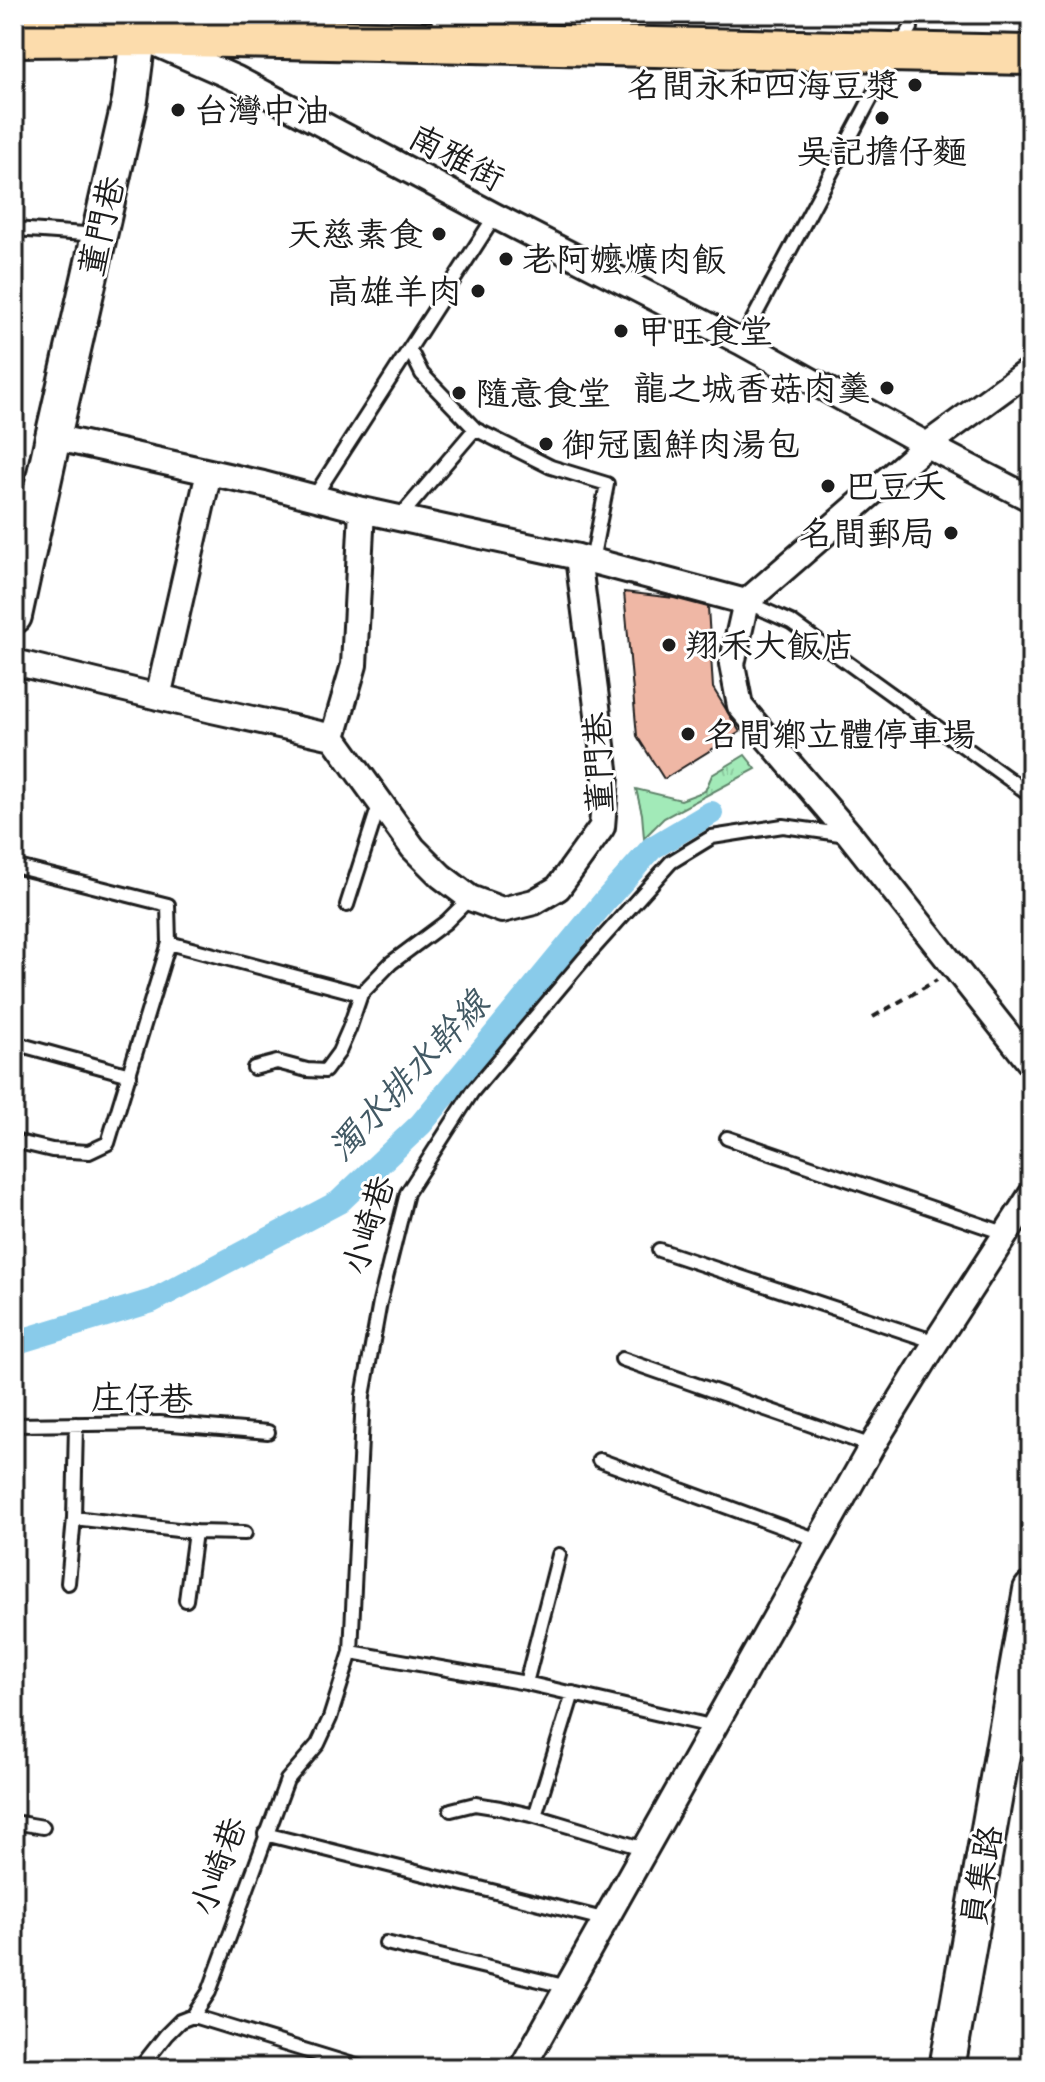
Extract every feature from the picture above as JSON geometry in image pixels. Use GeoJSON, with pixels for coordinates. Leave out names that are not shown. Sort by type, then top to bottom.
{"type":"FeatureCollection","features":[{"type":"Feature","properties":{"kind":"main road"},"geometry":{"type":"LineString","coordinates":[[278,14],[444,16],[903,40],[1031,55]]}},
{"type":"Feature","properties":{"kind":"main road"},"geometry":{"type":"LineString","coordinates":[[18,33],[140,25],[607,44],[903,40],[1031,31]]}},
{"type":"Feature","properties":{"kind":"street","name":"南雅街"},"geometry":{"type":"LineString","coordinates":[[140,25],[495,216],[741,342],[1031,499]]}},
{"type":"Feature","properties":{"kind":"street","name":"董門巷"},"geometry":{"type":"LineString","coordinates":[[14,616],[130,100],[140,25]]}},
{"type":"Feature","properties":{"kind":"street"},"geometry":{"type":"LineString","coordinates":[[1031,369],[927,445],[746,602],[732,664],[740,706],[850,835],[1031,1064]]}},
{"type":"Feature","properties":{"kind":"street"},"geometry":{"type":"LineString","coordinates":[[53,437],[585,559],[746,602]]}},
{"type":"Feature","properties":{"kind":"street"},"geometry":{"type":"LineString","coordinates":[[158,697],[209,472]]}},
{"type":"Feature","properties":{"kind":"street"},"geometry":{"type":"LineString","coordinates":[[14,662],[333,737],[354,665],[362,510]]}},
{"type":"Feature","properties":{"kind":"street","name":"董門巷"},"geometry":{"type":"LineString","coordinates":[[333,737],[413,848],[441,876],[470,898],[502,910],[534,902],[558,888],[602,827],[606,777],[585,559]]}},
{"type":"Feature","properties":{"kind":"street"},"geometry":{"type":"LineString","coordinates":[[522,2068],[872,1446],[1031,1195]]}},
{"type":"Feature","properties":{"kind":"street","name":"員集路"},"geometry":{"type":"LineString","coordinates":[[947,2068],[1031,1590]]}},
{"type":"Feature","properties":{"kind":"lane"},"geometry":{"type":"LineString","coordinates":[[741,342],[903,40]]}},
{"type":"Feature","properties":{"kind":"lane"},"geometry":{"type":"LineString","coordinates":[[314,497],[495,216]]}},
{"type":"Feature","properties":{"kind":"lane"},"geometry":{"type":"LineString","coordinates":[[14,229],[99,235]]}},
{"type":"Feature","properties":{"kind":"lane"},"geometry":{"type":"LineString","coordinates":[[410,350],[422,374],[475,429],[551,467],[607,484],[585,559]]}},
{"type":"Feature","properties":{"kind":"lane"},"geometry":{"type":"LineString","coordinates":[[399,518],[475,429]]}},
{"type":"Feature","properties":{"kind":"lane"},"geometry":{"type":"LineString","coordinates":[[746,602],[791,622],[1031,795]]}},
{"type":"Feature","properties":{"kind":"lane"},"geometry":{"type":"LineString","coordinates":[[347,905],[380,802]]}},
{"type":"Feature","properties":{"kind":"lane","name":"小崎巷"},"geometry":{"type":"LineString","coordinates":[[140,2068],[180,2021],[193,2016],[209,1992],[287,1780],[318,1744],[330,1718],[351,1652],[363,1396],[380,1302],[407,1193],[472,1092],[583,960],[671,862],[712,837],[783,826],[850,835]]}},
{"type":"Feature","properties":{"kind":"lane"},"geometry":{"type":"LineString","coordinates":[[14,866],[168,905],[169,943],[108,1143],[89,1152],[52,1150],[14,1141]]}},
{"type":"Feature","properties":{"kind":"lane"},"geometry":{"type":"LineString","coordinates":[[254,1068],[277,1062],[325,1071],[339,1052],[361,994],[391,963],[446,922],[470,898]]}},
{"type":"Feature","properties":{"kind":"lane"},"geometry":{"type":"LineString","coordinates":[[169,943],[361,994]]}},
{"type":"Feature","properties":{"kind":"lane"},"geometry":{"type":"LineString","coordinates":[[14,1043],[130,1075]]}},
{"type":"Feature","properties":{"kind":"lane"},"geometry":{"type":"LineString","coordinates":[[727,1138],[1007,1234]]}},
{"type":"Feature","properties":{"kind":"lane"},"geometry":{"type":"LineString","coordinates":[[659,1250],[936,1342]]}},
{"type":"Feature","properties":{"kind":"lane"},"geometry":{"type":"LineString","coordinates":[[622,1359],[872,1446]]}},
{"type":"Feature","properties":{"kind":"lane","name":"庄仔巷"},"geometry":{"type":"LineString","coordinates":[[14,1425],[160,1423],[268,1432]]}},
{"type":"Feature","properties":{"kind":"lane"},"geometry":{"type":"LineString","coordinates":[[68,1583],[74,1518],[76,1424]]}},
{"type":"Feature","properties":{"kind":"lane"},"geometry":{"type":"LineString","coordinates":[[599,1460],[818,1540]]}},
{"type":"Feature","properties":{"kind":"lane"},"geometry":{"type":"LineString","coordinates":[[74,1518],[195,1532],[245,1533]]}},
{"type":"Feature","properties":{"kind":"lane"},"geometry":{"type":"LineString","coordinates":[[186,1600],[195,1532]]}},
{"type":"Feature","properties":{"kind":"lane"},"geometry":{"type":"LineString","coordinates":[[526,1683],[559,1555]]}},
{"type":"Feature","properties":{"kind":"lane"},"geometry":{"type":"LineString","coordinates":[[351,1652],[526,1683],[715,1727]]}},
{"type":"Feature","properties":{"kind":"lane"},"geometry":{"type":"LineString","coordinates":[[535,1816],[573,1693]]}},
{"type":"Feature","properties":{"kind":"lane"},"geometry":{"type":"LineString","coordinates":[[451,1810],[475,1804],[500,1808],[645,1849]]}},
{"type":"Feature","properties":{"kind":"lane"},"geometry":{"type":"LineString","coordinates":[[14,1822],[43,1827]]}},
{"type":"Feature","properties":{"kind":"lane"},"geometry":{"type":"LineString","coordinates":[[265,1834],[607,1920]]}},
{"type":"Feature","properties":{"kind":"lane"},"geometry":{"type":"LineString","coordinates":[[386,1943],[568,1987]]}},
{"type":"Feature","properties":{"kind":"lane"},"geometry":{"type":"LineString","coordinates":[[193,2016],[363,2068]]}},
{"type":"Feature","properties":{"kind":"path"},"geometry":{"type":"LineString","coordinates":[[873,1017],[956,969]]}},
{"type":"Feature","properties":{"kind":"green space"},"geometry":{"type":"Polygon","coordinates":[[[745,755],[756,769],[664,818],[644,838],[636,789],[681,800],[705,791],[712,775],[745,755]]]}},
{"type":"Feature","properties":{"kind":"building","name":"翔禾大飯店"},"geometry":{"type":"Polygon","coordinates":[[[624,592],[674,598],[708,607],[713,688],[740,732],[664,779],[637,736],[624,592]]]}},
{"type":"Feature","properties":{"kind":"waterway","name":"濁水排水幹線"},"geometry":{"type":"LineString","coordinates":[[14,1343],[152,1301],[339,1202],[421,1124],[652,848],[711,813]]}},
{"type":"Feature","properties":{"kind":"place","name":"名間永和四海豆漿"},"geometry":{"type":"Point","coordinates":[915,85]}},
{"type":"Feature","properties":{"kind":"place","name":"台灣中油"},"geometry":{"type":"Point","coordinates":[178,110]}},
{"type":"Feature","properties":{"kind":"place","name":"吳記擔仔麵"},"geometry":{"type":"Point","coordinates":[882,118]}},
{"type":"Feature","properties":{"kind":"place","name":"天慈素食"},"geometry":{"type":"Point","coordinates":[439,234]}},
{"type":"Feature","properties":{"kind":"place","name":"老阿嬤爌肉飯"},"geometry":{"type":"Point","coordinates":[506,259]}},
{"type":"Feature","properties":{"kind":"place","name":"高雄羊肉"},"geometry":{"type":"Point","coordinates":[478,291]}},
{"type":"Feature","properties":{"kind":"place","name":"甲旺食堂"},"geometry":{"type":"Point","coordinates":[621,331]}},
{"type":"Feature","properties":{"kind":"place","name":"龍之城香菇肉羹"},"geometry":{"type":"Point","coordinates":[887,388]}},
{"type":"Feature","properties":{"kind":"place","name":"隨意食堂"},"geometry":{"type":"Point","coordinates":[459,393]}},
{"type":"Feature","properties":{"kind":"place","name":"御冠園鮮肉湯包"},"geometry":{"type":"Point","coordinates":[546,444]}},
{"type":"Feature","properties":{"kind":"place","name":"巴豆夭"},"geometry":{"type":"Point","coordinates":[828,486]}},
{"type":"Feature","properties":{"kind":"place","name":"名間郵局"},"geometry":{"type":"Point","coordinates":[951,533]}},
{"type":"Feature","properties":{"kind":"place","name":"翔禾大飯店"},"geometry":{"type":"Point","coordinates":[669,645]}},
{"type":"Feature","properties":{"kind":"place","name":"名間鄉立體停車場"},"geometry":{"type":"Point","coordinates":[688,734]}}]}
